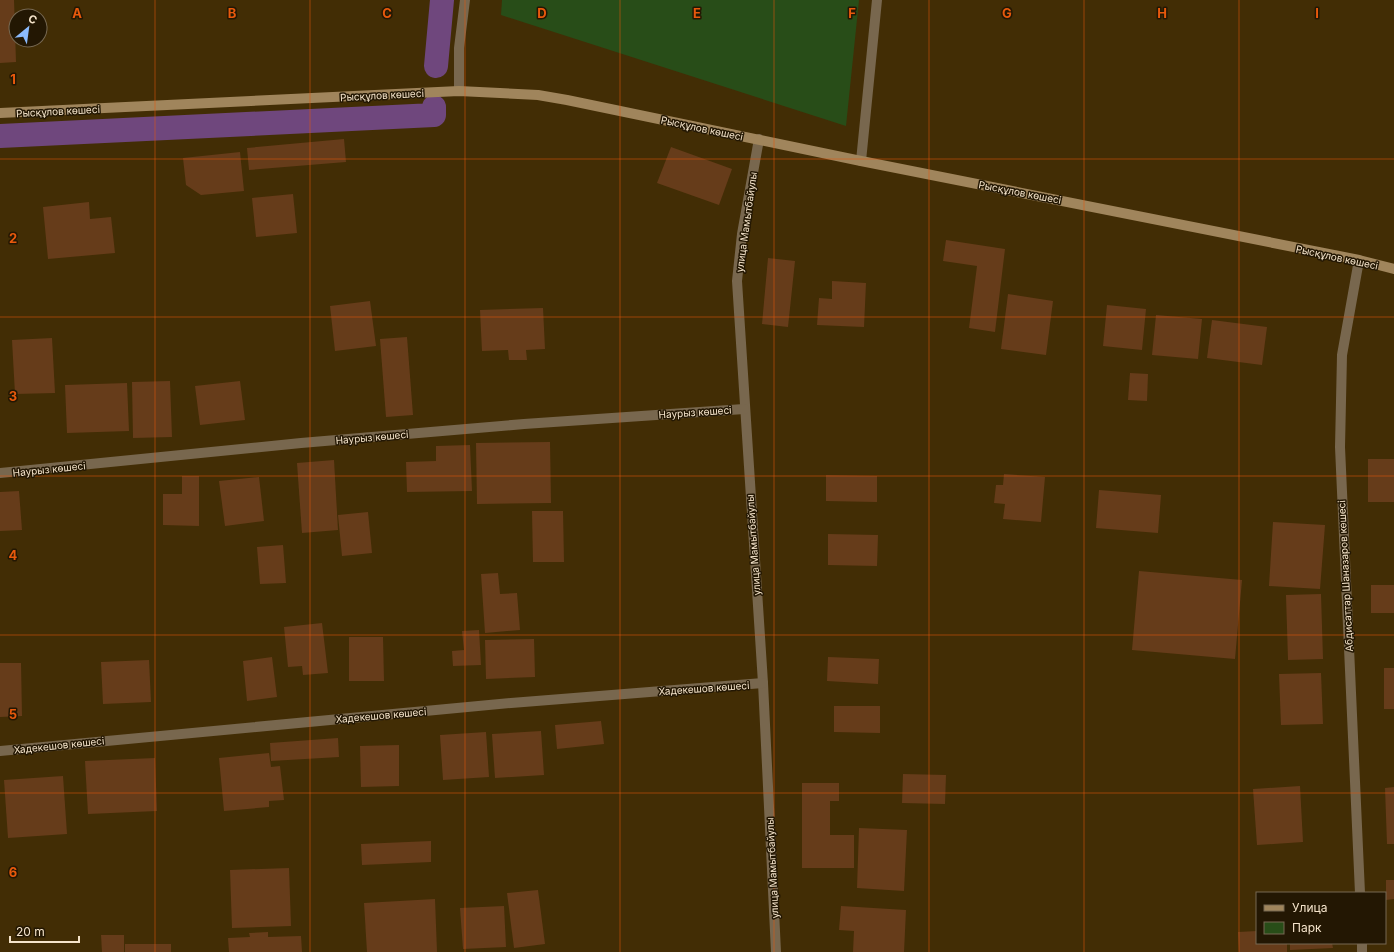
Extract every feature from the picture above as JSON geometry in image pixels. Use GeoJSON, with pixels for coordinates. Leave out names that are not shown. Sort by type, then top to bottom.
{"type":"FeatureCollection","features":[{"type":"Feature","properties":{"kind":"street"},"geometry":{"type":"LineString","coordinates":[[459,91],[459,48],[466,0]]}},
{"type":"Feature","properties":{"kind":"street"},"geometry":{"type":"LineString","coordinates":[[861,161],[877,0]]}},
{"type":"Feature","properties":{"kind":"street","name":"Рысқұлов көшесі"},"geometry":{"type":"LineString","coordinates":[[0,113],[459,91],[538,95],[1359,260],[1394,269]]}},
{"type":"Feature","properties":{"kind":"street","name":"улица Мамытбайулы"},"geometry":{"type":"LineString","coordinates":[[759,139],[742,234],[737,281],[744,409],[763,683],[776,952]]}},
{"type":"Feature","properties":{"kind":"street","name":"Абдисаттар Шаназаров көшесі"},"geometry":{"type":"LineString","coordinates":[[1359,260],[1342,355],[1340,447],[1360,892]]}},
{"type":"Feature","properties":{"kind":"street","name":"Наурыз көшесі"},"geometry":{"type":"LineString","coordinates":[[0,474],[309,442],[524,424],[744,409]]}},
{"type":"Feature","properties":{"kind":"street","name":"Хадекешов көшесі"},"geometry":{"type":"LineString","coordinates":[[0,751],[487,705],[763,683]]}},
{"type":"Feature","properties":{"kind":"green space"},"geometry":{"type":"Polygon","coordinates":[[[502,0],[859,0],[846,126],[501,15],[502,0]]]}},
{"type":"Feature","properties":{"kind":"building"},"geometry":{"type":"Polygon","coordinates":[[[0,0],[14,0],[14,8],[8,8],[8,48],[16,48],[16,62],[0,63],[0,0]]]}},
{"type":"Feature","properties":{"kind":"building"},"geometry":{"type":"Polygon","coordinates":[[[344,139],[346,162],[249,170],[247,148],[344,139]]]}},
{"type":"Feature","properties":{"kind":"building"},"geometry":{"type":"Polygon","coordinates":[[[671,147],[732,169],[719,205],[657,183],[671,147]]]}},
{"type":"Feature","properties":{"kind":"building"},"geometry":{"type":"Polygon","coordinates":[[[240,152],[244,191],[201,195],[186,185],[183,158],[240,152]]]}},
{"type":"Feature","properties":{"kind":"building"},"geometry":{"type":"Polygon","coordinates":[[[293,194],[297,233],[256,237],[252,198],[293,194]]]}},
{"type":"Feature","properties":{"kind":"building"},"geometry":{"type":"Polygon","coordinates":[[[89,202],[90,219],[111,217],[115,253],[48,259],[43,207],[89,202]]]}},
{"type":"Feature","properties":{"kind":"building"},"geometry":{"type":"Polygon","coordinates":[[[946,240],[1005,249],[995,332],[969,328],[977,266],[943,261],[946,240]]]}},
{"type":"Feature","properties":{"kind":"building"},"geometry":{"type":"Polygon","coordinates":[[[768,258],[795,261],[788,327],[762,324],[768,258]]]}},
{"type":"Feature","properties":{"kind":"building"},"geometry":{"type":"Polygon","coordinates":[[[832,281],[866,283],[864,327],[817,325],[819,298],[832,299],[832,281]]]}},
{"type":"Feature","properties":{"kind":"building"},"geometry":{"type":"Polygon","coordinates":[[[1008,294],[1053,301],[1046,355],[1001,349],[1008,294]]]}},
{"type":"Feature","properties":{"kind":"building"},"geometry":{"type":"Polygon","coordinates":[[[370,301],[376,346],[335,351],[330,306],[370,301]]]}},
{"type":"Feature","properties":{"kind":"building"},"geometry":{"type":"Polygon","coordinates":[[[1107,305],[1146,309],[1142,350],[1103,346],[1107,305]]]}},
{"type":"Feature","properties":{"kind":"building"},"geometry":{"type":"Polygon","coordinates":[[[543,308],[545,349],[526,350],[527,360],[509,360],[508,350],[482,351],[480,310],[543,308]]]}},
{"type":"Feature","properties":{"kind":"building"},"geometry":{"type":"Polygon","coordinates":[[[1156,315],[1202,319],[1198,359],[1152,355],[1156,315]]]}},
{"type":"Feature","properties":{"kind":"building"},"geometry":{"type":"Polygon","coordinates":[[[1212,320],[1267,327],[1262,365],[1207,358],[1212,320]]]}},
{"type":"Feature","properties":{"kind":"building"},"geometry":{"type":"Polygon","coordinates":[[[407,337],[413,415],[386,417],[380,339],[407,337]]]}},
{"type":"Feature","properties":{"kind":"building"},"geometry":{"type":"Polygon","coordinates":[[[52,338],[55,393],[15,394],[12,340],[52,338]]]}},
{"type":"Feature","properties":{"kind":"building"},"geometry":{"type":"Polygon","coordinates":[[[1130,373],[1148,374],[1147,401],[1128,400],[1130,373]]]}},
{"type":"Feature","properties":{"kind":"building"},"geometry":{"type":"Polygon","coordinates":[[[170,381],[172,437],[133,438],[132,382],[170,381]]]}},
{"type":"Feature","properties":{"kind":"building"},"geometry":{"type":"Polygon","coordinates":[[[240,381],[245,420],[200,425],[195,386],[240,381]]]}},
{"type":"Feature","properties":{"kind":"building"},"geometry":{"type":"Polygon","coordinates":[[[127,383],[129,431],[67,433],[65,385],[127,383]]]}},
{"type":"Feature","properties":{"kind":"building"},"geometry":{"type":"Polygon","coordinates":[[[550,442],[551,503],[477,504],[476,443],[550,442]]]}},
{"type":"Feature","properties":{"kind":"building"},"geometry":{"type":"Polygon","coordinates":[[[470,445],[472,491],[407,492],[406,462],[436,461],[436,446],[470,445]]]}},
{"type":"Feature","properties":{"kind":"building"},"geometry":{"type":"Polygon","coordinates":[[[1368,459],[1394,459],[1394,502],[1368,502],[1368,459]]]}},
{"type":"Feature","properties":{"kind":"building"},"geometry":{"type":"Polygon","coordinates":[[[334,460],[338,530],[302,533],[297,463],[334,460]]]}},
{"type":"Feature","properties":{"kind":"building"},"geometry":{"type":"Polygon","coordinates":[[[1004,474],[1045,477],[1041,522],[1003,519],[1005,504],[994,503],[996,485],[1003,485],[1004,474]]]}},
{"type":"Feature","properties":{"kind":"building"},"geometry":{"type":"Polygon","coordinates":[[[826,475],[877,476],[877,502],[826,501],[826,475]]]}},
{"type":"Feature","properties":{"kind":"building"},"geometry":{"type":"Polygon","coordinates":[[[182,476],[199,476],[199,526],[163,525],[163,494],[182,494],[182,476]]]}},
{"type":"Feature","properties":{"kind":"building"},"geometry":{"type":"Polygon","coordinates":[[[259,477],[264,521],[225,526],[219,481],[259,477]]]}},
{"type":"Feature","properties":{"kind":"building"},"geometry":{"type":"Polygon","coordinates":[[[1099,490],[1161,495],[1158,533],[1096,528],[1099,490]]]}},
{"type":"Feature","properties":{"kind":"building"},"geometry":{"type":"Polygon","coordinates":[[[19,491],[22,530],[0,531],[0,492],[19,491]]]}},
{"type":"Feature","properties":{"kind":"building"},"geometry":{"type":"Polygon","coordinates":[[[532,511],[563,511],[564,562],[533,562],[532,511]]]}},
{"type":"Feature","properties":{"kind":"building"},"geometry":{"type":"Polygon","coordinates":[[[368,512],[372,553],[342,556],[338,515],[368,512]]]}},
{"type":"Feature","properties":{"kind":"building"},"geometry":{"type":"Polygon","coordinates":[[[1273,522],[1325,525],[1320,589],[1269,586],[1273,522]]]}},
{"type":"Feature","properties":{"kind":"building"},"geometry":{"type":"Polygon","coordinates":[[[828,534],[878,535],[877,566],[828,565],[828,534]]]}},
{"type":"Feature","properties":{"kind":"building"},"geometry":{"type":"Polygon","coordinates":[[[283,545],[286,583],[260,584],[257,547],[283,545]]]}},
{"type":"Feature","properties":{"kind":"building"},"geometry":{"type":"Polygon","coordinates":[[[1139,571],[1242,580],[1235,659],[1132,650],[1139,571]]]}},
{"type":"Feature","properties":{"kind":"building"},"geometry":{"type":"Polygon","coordinates":[[[498,573],[500,594],[517,593],[520,630],[485,633],[481,574],[498,573]]]}},
{"type":"Feature","properties":{"kind":"building"},"geometry":{"type":"Polygon","coordinates":[[[1371,585],[1394,585],[1394,613],[1371,613],[1371,585]]]}},
{"type":"Feature","properties":{"kind":"building"},"geometry":{"type":"Polygon","coordinates":[[[1321,594],[1323,659],[1288,660],[1286,595],[1321,594]]]}},
{"type":"Feature","properties":{"kind":"building"},"geometry":{"type":"Polygon","coordinates":[[[322,623],[328,673],[303,675],[302,666],[288,667],[284,627],[322,623]]]}},
{"type":"Feature","properties":{"kind":"building"},"geometry":{"type":"Polygon","coordinates":[[[479,630],[481,665],[453,666],[452,651],[464,650],[462,631],[479,630]]]}},
{"type":"Feature","properties":{"kind":"building"},"geometry":{"type":"Polygon","coordinates":[[[349,637],[383,637],[384,681],[349,681],[349,637]]]}},
{"type":"Feature","properties":{"kind":"building"},"geometry":{"type":"Polygon","coordinates":[[[534,639],[535,677],[486,679],[485,640],[534,639]]]}},
{"type":"Feature","properties":{"kind":"building"},"geometry":{"type":"Polygon","coordinates":[[[272,657],[277,697],[247,701],[243,661],[272,657]]]}},
{"type":"Feature","properties":{"kind":"building"},"geometry":{"type":"Polygon","coordinates":[[[828,657],[879,659],[878,684],[827,681],[828,657]]]}},
{"type":"Feature","properties":{"kind":"building"},"geometry":{"type":"Polygon","coordinates":[[[149,660],[151,702],[103,704],[101,662],[149,660]]]}},
{"type":"Feature","properties":{"kind":"building"},"geometry":{"type":"Polygon","coordinates":[[[0,663],[21,663],[22,716],[0,717],[0,663]]]}},
{"type":"Feature","properties":{"kind":"building"},"geometry":{"type":"Polygon","coordinates":[[[1384,668],[1394,668],[1394,709],[1384,709],[1384,668]]]}},
{"type":"Feature","properties":{"kind":"building"},"geometry":{"type":"Polygon","coordinates":[[[1321,673],[1323,724],[1281,725],[1279,674],[1321,673]]]}},
{"type":"Feature","properties":{"kind":"building"},"geometry":{"type":"Polygon","coordinates":[[[834,706],[880,706],[880,733],[834,732],[834,706]]]}},
{"type":"Feature","properties":{"kind":"building"},"geometry":{"type":"Polygon","coordinates":[[[601,721],[604,744],[557,749],[555,725],[601,721]]]}},
{"type":"Feature","properties":{"kind":"building"},"geometry":{"type":"Polygon","coordinates":[[[541,731],[544,775],[495,778],[492,734],[541,731]]]}},
{"type":"Feature","properties":{"kind":"building"},"geometry":{"type":"Polygon","coordinates":[[[486,732],[489,777],[443,780],[440,735],[486,732]]]}},
{"type":"Feature","properties":{"kind":"building"},"geometry":{"type":"Polygon","coordinates":[[[338,738],[339,757],[271,761],[270,743],[338,738]]]}},
{"type":"Feature","properties":{"kind":"building"},"geometry":{"type":"Polygon","coordinates":[[[399,745],[399,786],[361,787],[360,746],[399,745]]]}},
{"type":"Feature","properties":{"kind":"building"},"geometry":{"type":"Polygon","coordinates":[[[269,753],[271,767],[280,766],[284,800],[269,801],[269,807],[224,811],[219,758],[269,753]]]}},
{"type":"Feature","properties":{"kind":"building"},"geometry":{"type":"Polygon","coordinates":[[[155,758],[157,811],[88,814],[85,761],[155,758]]]}},
{"type":"Feature","properties":{"kind":"building"},"geometry":{"type":"Polygon","coordinates":[[[903,774],[946,775],[945,804],[902,803],[903,774]]]}},
{"type":"Feature","properties":{"kind":"building"},"geometry":{"type":"Polygon","coordinates":[[[63,776],[67,834],[8,838],[4,780],[63,776]]]}},
{"type":"Feature","properties":{"kind":"building"},"geometry":{"type":"Polygon","coordinates":[[[802,783],[839,783],[839,801],[830,801],[830,835],[854,835],[854,868],[802,868],[802,783]]]}},
{"type":"Feature","properties":{"kind":"building"},"geometry":{"type":"Polygon","coordinates":[[[1300,786],[1303,842],[1257,845],[1253,789],[1300,786]]]}},
{"type":"Feature","properties":{"kind":"building"},"geometry":{"type":"Polygon","coordinates":[[[1394,787],[1394,844],[1387,844],[1385,788],[1394,787]]]}},
{"type":"Feature","properties":{"kind":"building"},"geometry":{"type":"Polygon","coordinates":[[[859,828],[907,830],[904,891],[857,888],[859,828]]]}},
{"type":"Feature","properties":{"kind":"building"},"geometry":{"type":"Polygon","coordinates":[[[431,841],[431,862],[362,865],[361,844],[431,841]]]}},
{"type":"Feature","properties":{"kind":"building"},"geometry":{"type":"Polygon","coordinates":[[[289,868],[291,926],[232,928],[230,870],[289,868]]]}},
{"type":"Feature","properties":{"kind":"building"},"geometry":{"type":"Polygon","coordinates":[[[1386,880],[1394,880],[1394,899],[1386,900],[1386,880]]]}},
{"type":"Feature","properties":{"kind":"building"},"geometry":{"type":"Polygon","coordinates":[[[538,890],[545,944],[514,948],[507,893],[538,890]]]}},
{"type":"Feature","properties":{"kind":"building"},"geometry":{"type":"Polygon","coordinates":[[[435,899],[437,952],[367,952],[364,903],[435,899]]]}},
{"type":"Feature","properties":{"kind":"building"},"geometry":{"type":"Polygon","coordinates":[[[504,906],[506,947],[463,949],[460,908],[504,906]]]}},
{"type":"Feature","properties":{"kind":"building"},"geometry":{"type":"Polygon","coordinates":[[[841,906],[906,910],[904,952],[853,952],[854,931],[839,930],[841,906]]]}},
{"type":"Feature","properties":{"kind":"building"},"geometry":{"type":"Polygon","coordinates":[[[1256,931],[1256,944],[1287,944],[1287,952],[1239,952],[1238,932],[1256,931]]]}},
{"type":"Feature","properties":{"kind":"building"},"geometry":{"type":"Polygon","coordinates":[[[268,932],[268,937],[301,936],[302,952],[229,952],[228,938],[250,937],[249,933],[268,932]]]}},
{"type":"Feature","properties":{"kind":"building"},"geometry":{"type":"Polygon","coordinates":[[[101,935],[124,935],[124,952],[102,952],[101,935]]]}},
{"type":"Feature","properties":{"kind":"building"},"geometry":{"type":"Polygon","coordinates":[[[125,944],[171,944],[171,952],[125,952],[125,944]]]}},
{"type":"Feature","properties":{"kind":"building"},"geometry":{"type":"Polygon","coordinates":[[[1290,944],[1332,944],[1333,948],[1290,950],[1290,944]]]}},
{"type":"Feature","properties":{"kind":"waterway"},"geometry":{"type":"LineString","coordinates":[[436,66],[442,0]]}},
{"type":"Feature","properties":{"kind":"waterway"},"geometry":{"type":"LineString","coordinates":[[0,136],[434,115],[434,107]]}}]}
